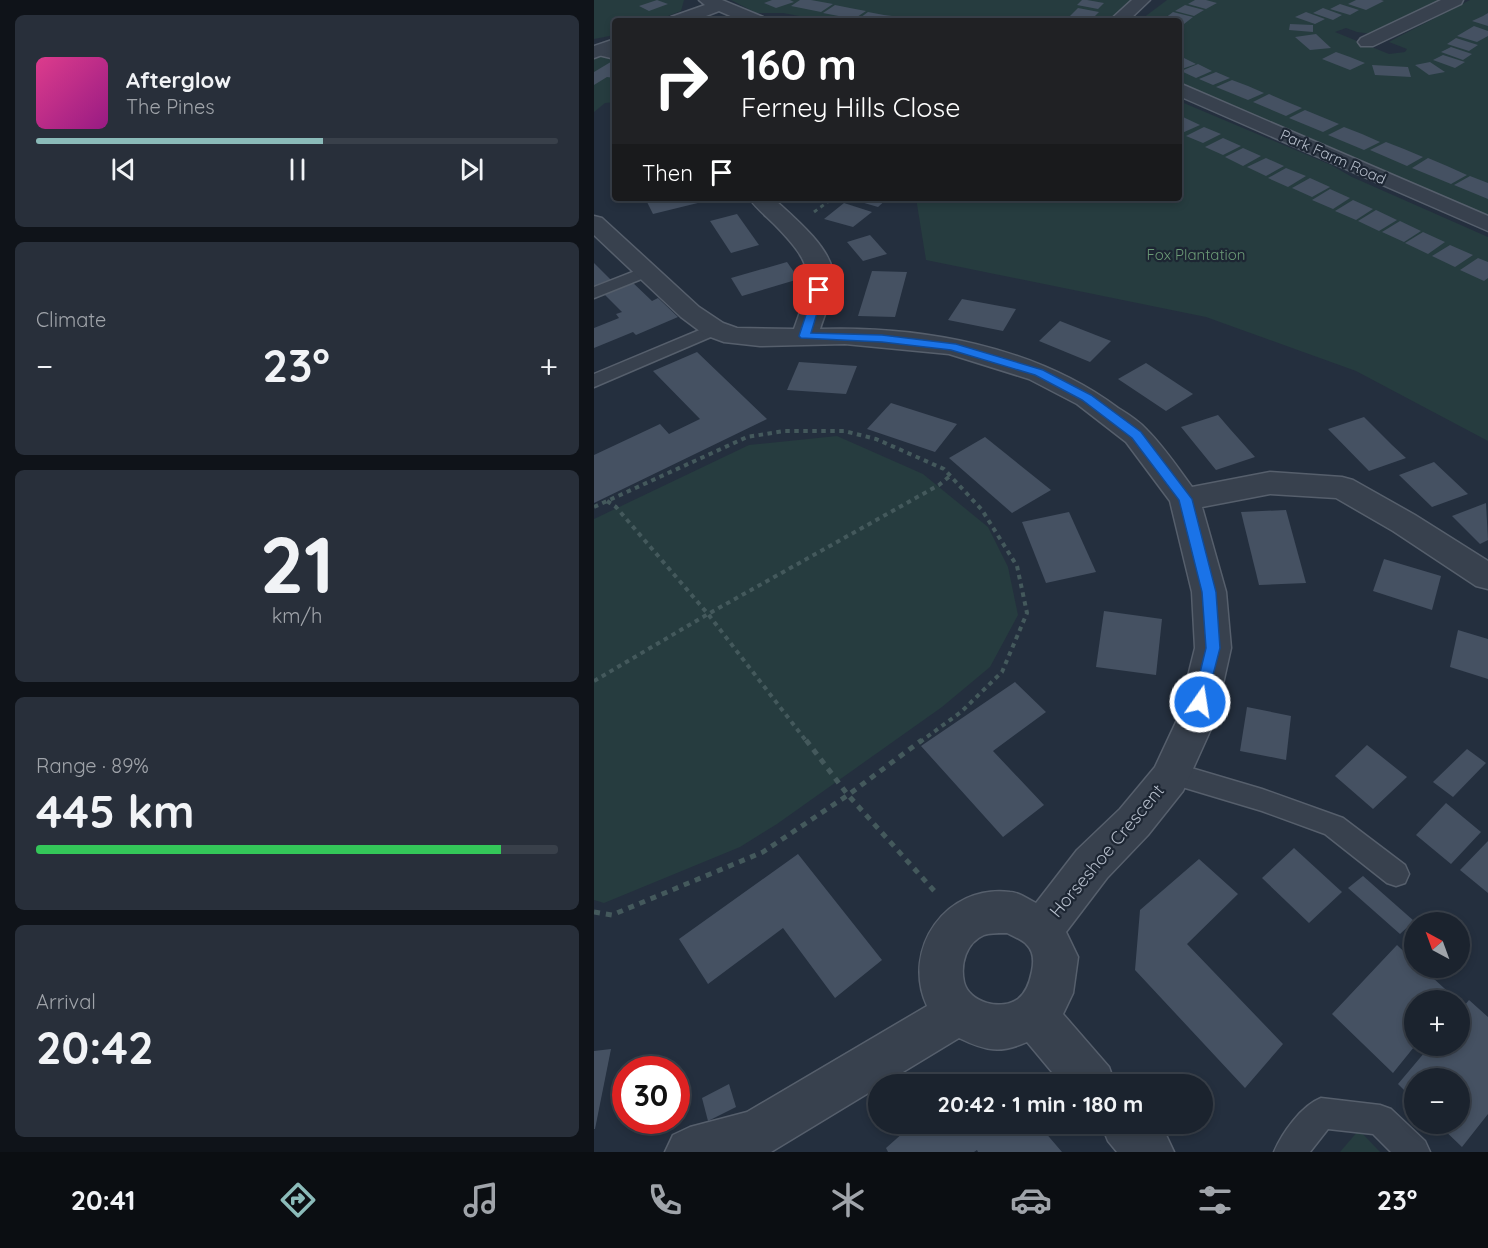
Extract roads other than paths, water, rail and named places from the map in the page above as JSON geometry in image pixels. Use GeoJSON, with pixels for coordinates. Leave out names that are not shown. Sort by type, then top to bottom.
{"type":"FeatureCollection","features":[{"type":"Feature","properties":{"kind":"street"},"geometry":{"type":"LineString","coordinates":[[1121,18],[1142,0]]}},
{"type":"Feature","properties":{"kind":"street"},"geometry":{"type":"LineString","coordinates":[[1367,42],[1455,0]]}},
{"type":"Feature","properties":{"kind":"street"},"geometry":{"type":"LineString","coordinates":[[683,18],[712,3],[750,18]]}},
{"type":"Feature","properties":{"kind":"street"},"geometry":{"type":"LineString","coordinates":[[1346,34],[1395,51]]}},
{"type":"Feature","properties":{"kind":"street","name":"Park Farm Road"},"geometry":{"type":"LineString","coordinates":[[1182,90],[1488,224]]}},
{"type":"Feature","properties":{"kind":"street"},"geometry":{"type":"LineString","coordinates":[[763,201],[809,249],[820,267],[819,290],[805,336]]}},
{"type":"Feature","properties":{"kind":"street","name":"Horseshoe Crescent"},"geometry":{"type":"LineString","coordinates":[[594,223],[690,312],[714,329],[733,336],[882,338],[952,346],[1039,373],[1086,398],[1136,435],[1185,499],[1209,592],[1213,648],[1196,720],[1171,773],[1134,822],[1092,864],[1042,929]]}},
{"type":"Feature","properties":{"kind":"street"},"geometry":{"type":"LineString","coordinates":[[1185,499],[1270,483],[1342,488],[1404,523],[1488,577]]}},
{"type":"Feature","properties":{"kind":"street"},"geometry":{"type":"LineString","coordinates":[[1011,912],[1042,929],[1056,957],[1051,993],[1034,1015],[1005,1028],[980,1024],[958,1013],[942,990],[942,952],[956,930],[977,915],[1011,912]]}},
{"type":"Feature","properties":{"kind":"street"},"geometry":{"type":"LineString","coordinates":[[690,1152],[756,1134],[958,1013]]}},
{"type":"Feature","properties":{"kind":"street"},"geometry":{"type":"LineString","coordinates":[[1034,1015],[1084,1074]]}},
{"type":"Feature","properties":{"kind":"street"},"geometry":{"type":"LineString","coordinates":[[1134,1134],[1149,1152]]}},
{"type":"Feature","properties":{"kind":"lane"},"geometry":{"type":"LineString","coordinates":[[594,293],[648,271]]}},
{"type":"Feature","properties":{"kind":"lane"},"geometry":{"type":"LineString","coordinates":[[594,381],[714,329]]}},
{"type":"Feature","properties":{"kind":"lane"},"geometry":{"type":"LineString","coordinates":[[1171,773],[1262,800],[1334,826],[1396,874]]}},
{"type":"Feature","properties":{"kind":"lane"},"geometry":{"type":"LineString","coordinates":[[1290,1152],[1321,1113],[1380,1120],[1414,1152]]}},
{"type":"Feature","properties":{"kind":"park label","name":"Fox Plantation"},"geometry":{"type":"Point","coordinates":[1196,255]}}]}
